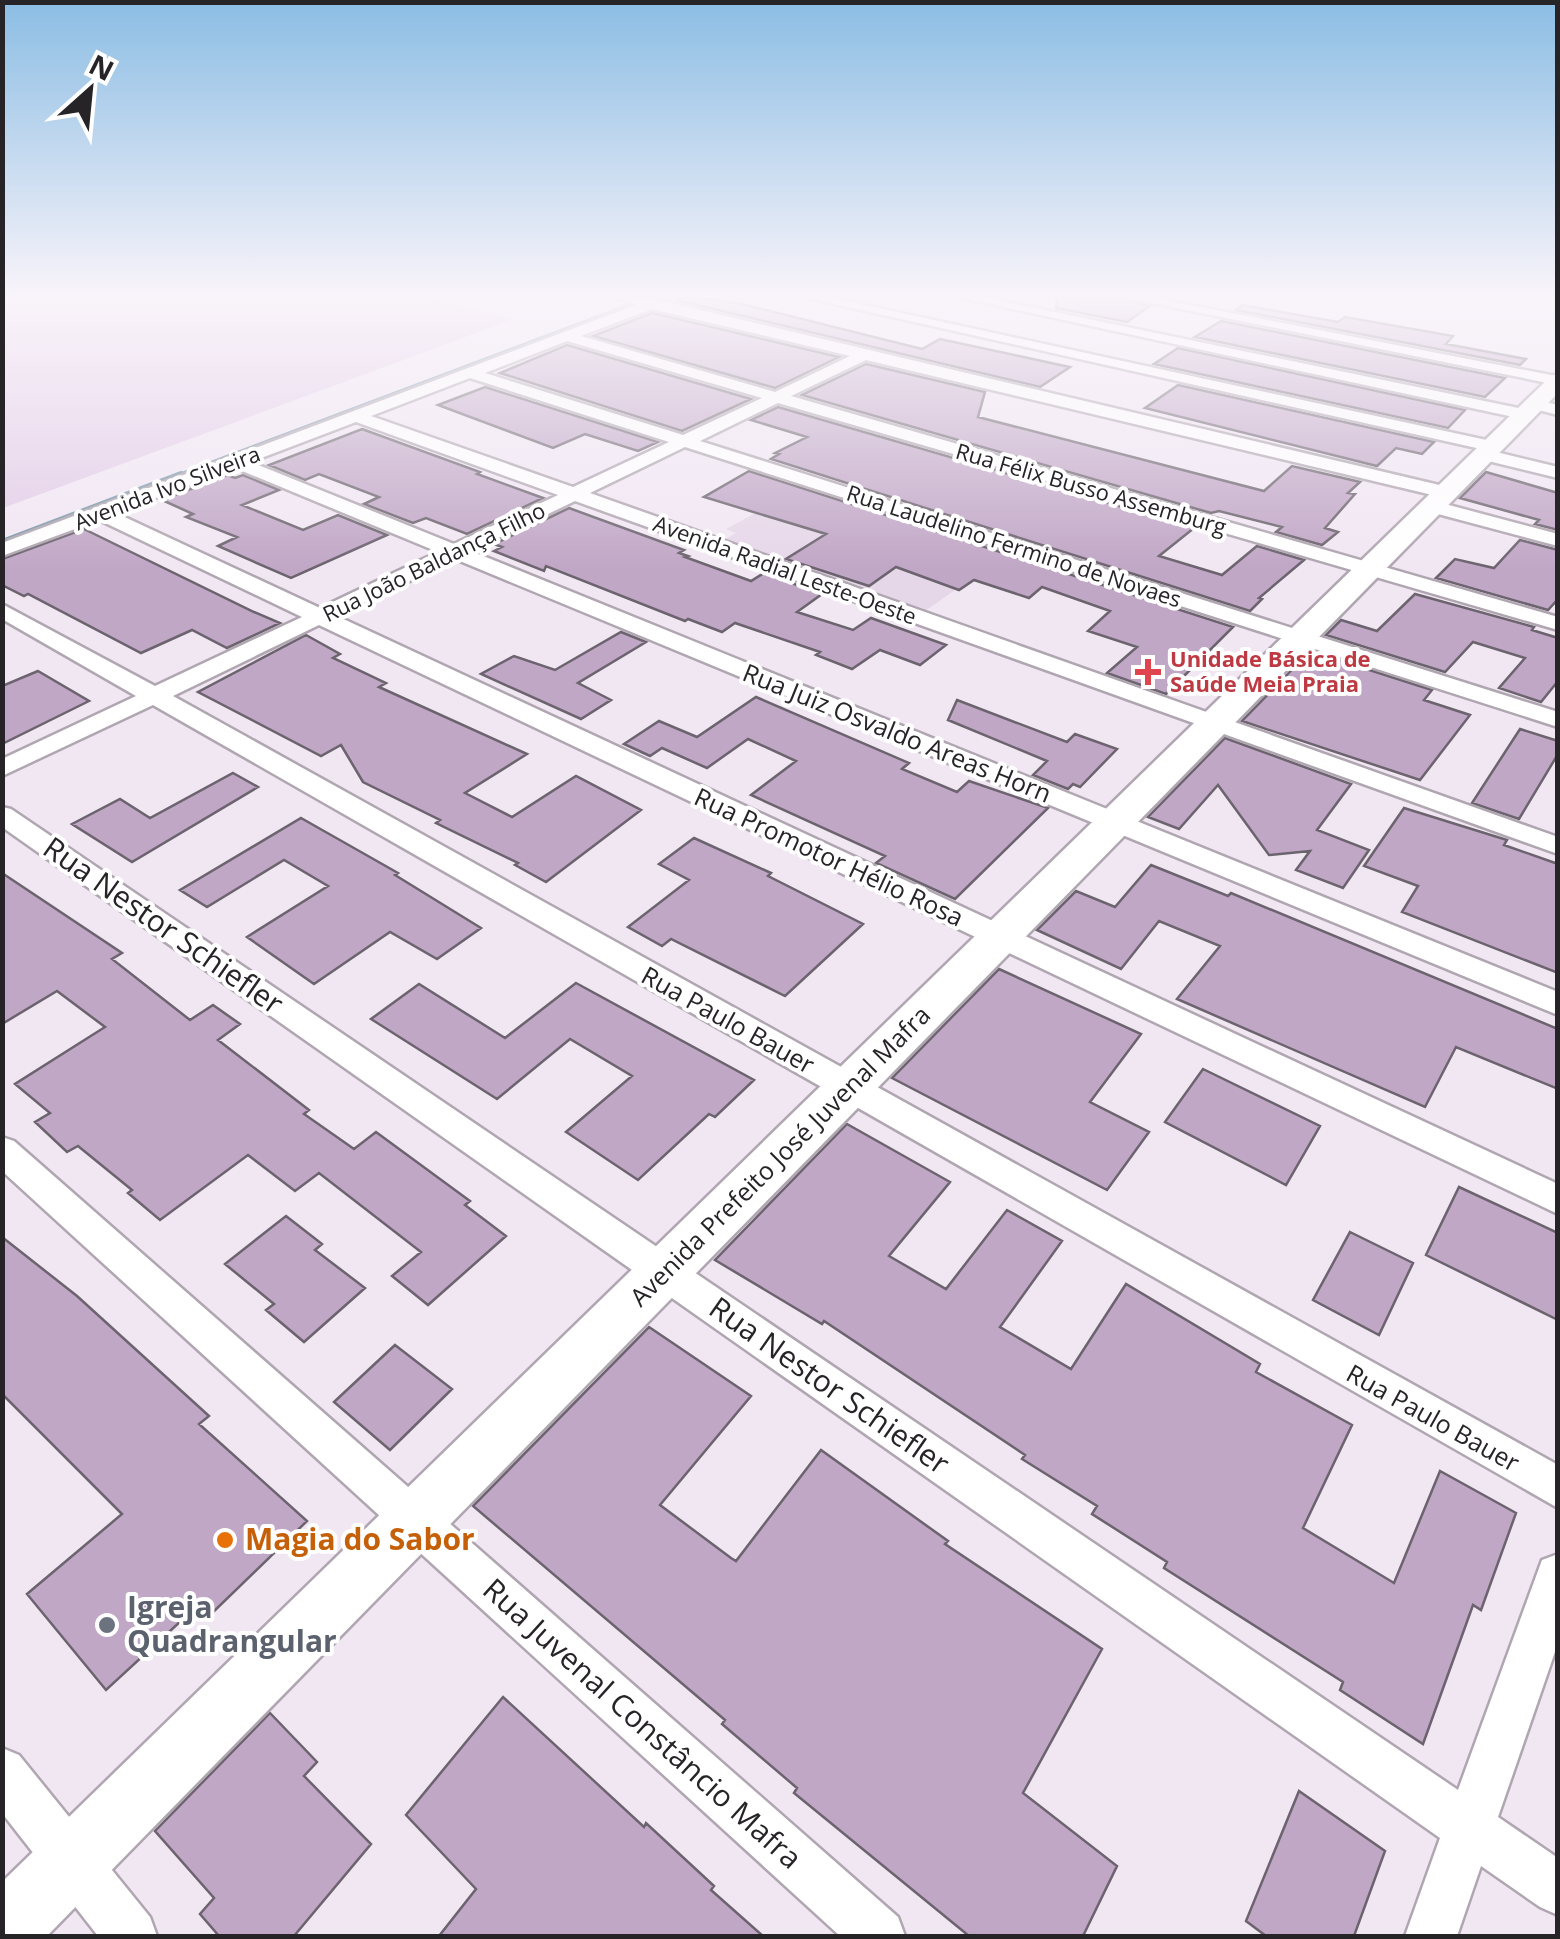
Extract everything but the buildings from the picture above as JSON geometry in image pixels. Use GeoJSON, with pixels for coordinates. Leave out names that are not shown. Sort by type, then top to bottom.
{"type":"FeatureCollection","features":[{"type":"Feature","properties":{"kind":"main road","name":"Avenida Prefeito José Juvenal Mafra"},"geometry":{"type":"LineString","coordinates":[[2,1932],[1487,450],[1545,398]]}},
{"type":"Feature","properties":{"kind":"street","name":"Avenida Ivo Silveira"},"geometry":{"type":"LineString","coordinates":[[2,550],[430,387]]}},
{"type":"Feature","properties":{"kind":"street","name":"Rua Laudelino Fermino de Novaes"},"geometry":{"type":"LineString","coordinates":[[518,387],[1558,720]]}},
{"type":"Feature","properties":{"kind":"street","name":"Rua Félix Busso Assemburg"},"geometry":{"type":"LineString","coordinates":[[743,387],[1558,624]]}},
{"type":"Feature","properties":{"kind":"street","name":"Rua João Baldança Filho"},"geometry":{"type":"LineString","coordinates":[[2,770],[796,387]]}},
{"type":"Feature","properties":{"kind":"street"},"geometry":{"type":"LineString","coordinates":[[1052,387],[1438,499],[1558,540]]}},
{"type":"Feature","properties":{"kind":"street"},"geometry":{"type":"LineString","coordinates":[[1077,392],[1084,387]]}},
{"type":"Feature","properties":{"kind":"street"},"geometry":{"type":"LineString","coordinates":[[1220,387],[1487,450],[1558,472]]}},
{"type":"Feature","properties":{"kind":"street"},"geometry":{"type":"LineString","coordinates":[[1478,387],[1545,398]]}},
{"type":"Feature","properties":{"kind":"street"},"geometry":{"type":"LineString","coordinates":[[1503,387],[1545,398]]}},
{"type":"Feature","properties":{"kind":"street","name":"Avenida Radial Leste-Oeste"},"geometry":{"type":"LineString","coordinates":[[356,416],[1558,846]]}},
{"type":"Feature","properties":{"kind":"street","name":"Rua Juiz Osvaldo Areas Horn"},"geometry":{"type":"LineString","coordinates":[[236,462],[1558,1004]]}},
{"type":"Feature","properties":{"kind":"street","name":"Rua Promotor Hélio Rosa"},"geometry":{"type":"LineString","coordinates":[[100,513],[1558,1200]]}},
{"type":"Feature","properties":{"kind":"street","name":"Rua Paulo Bauer"},"geometry":{"type":"LineString","coordinates":[[2,610],[1558,1488]]}},
{"type":"Feature","properties":{"kind":"street","name":"Rua Nestor Schiefler"},"geometry":{"type":"LineString","coordinates":[[2,815],[1558,1889]]}},
{"type":"Feature","properties":{"kind":"street","name":"Rua Juvenal Constâncio Mafra"},"geometry":{"type":"LineString","coordinates":[[2,1150],[879,1936]]}},
{"type":"Feature","properties":{"kind":"street"},"geometry":{"type":"LineString","coordinates":[[1432,1936],[1558,1576]]}},
{"type":"Feature","properties":{"kind":"street"},"geometry":{"type":"LineString","coordinates":[[2,1772],[131,1936]]}},
{"type":"Feature","properties":{"kind":"shaded area"},"geometry":{"type":"Polygon","coordinates":[[[3,387],[329,387],[3,508],[3,387]]]}},
{"type":"Feature","properties":{"kind":"shaded area"},"geometry":{"type":"Polygon","coordinates":[[[802,488],[1007,554],[925,611],[724,540],[736,533],[726,529],[802,488]]]}},
{"type":"Feature","properties":{"kind":"waterway"},"geometry":{"type":"LineString","coordinates":[[175,477],[412,387]]}},
{"type":"Feature","properties":{"kind":"waterway"},"geometry":{"type":"LineString","coordinates":[[2,542],[181,474]]}},
{"type":"Feature","properties":{"kind":"place","name":"Unidade Básica de Saúde Meia Praia"},"geometry":{"type":"Point","coordinates":[1148,672]}},
{"type":"Feature","properties":{"kind":"place","name":"Magia do Sabor"},"geometry":{"type":"Point","coordinates":[225,1540]}},
{"type":"Feature","properties":{"kind":"place","name":"Igreja Quadrangular"},"geometry":{"type":"Point","coordinates":[107,1625]}}]}
